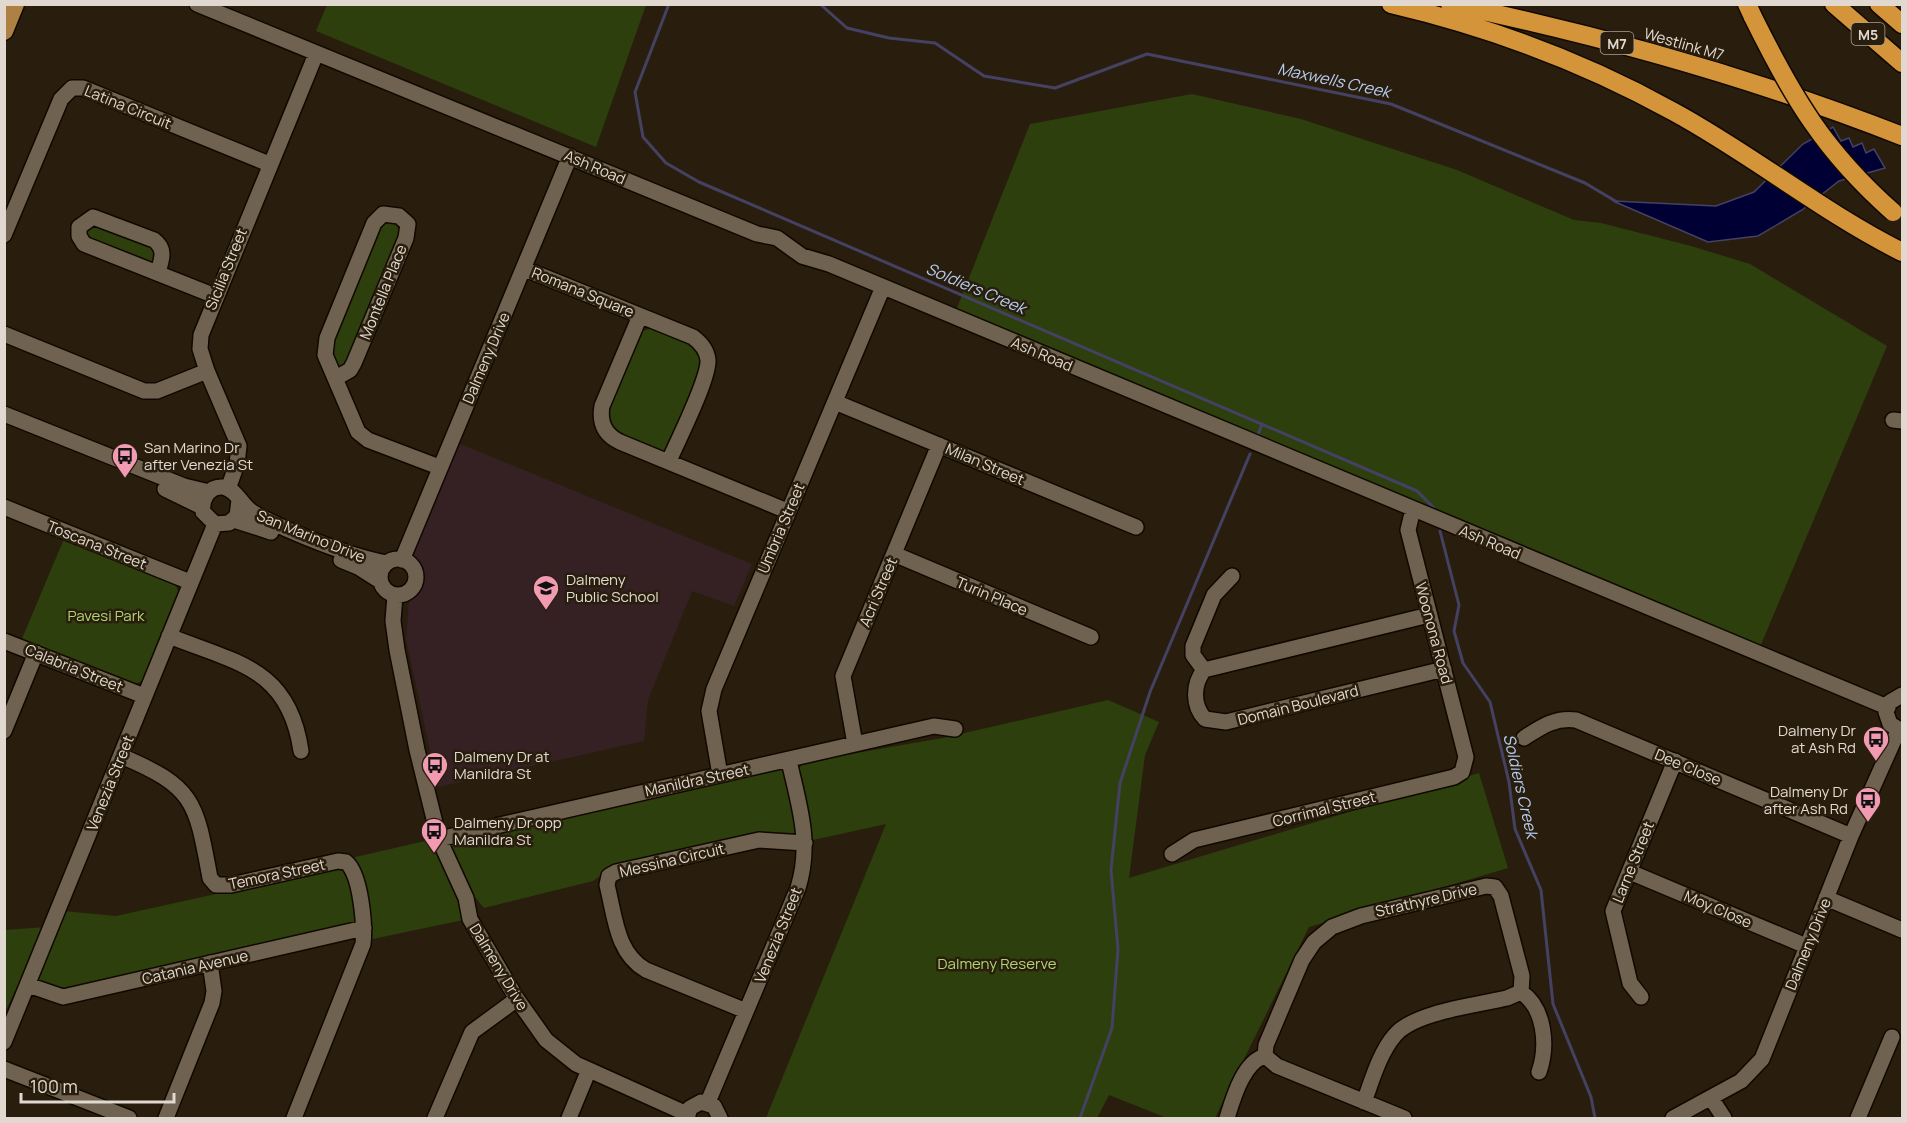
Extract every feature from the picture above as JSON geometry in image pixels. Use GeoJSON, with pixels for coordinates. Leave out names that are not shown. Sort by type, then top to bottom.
{"type":"FeatureCollection","features":[{"type":"Feature","properties":{"kind":"highway"},"geometry":{"type":"LineString","coordinates":[[1391,4],[1476,27],[1576,64],[1674,111],[1740,151],[1847,222],[1902,252]]}},
{"type":"Feature","properties":{"kind":"highway","name":"Westlink M7"},"geometry":{"type":"LineString","coordinates":[[1450,4],[1592,37],[1695,65],[1902,136]]}},
{"type":"Feature","properties":{"kind":"highway","name":"M5"},"geometry":{"type":"LineString","coordinates":[[1834,4],[1902,63]]}},
{"type":"Feature","properties":{"kind":"highway","name":"M5"},"geometry":{"type":"LineString","coordinates":[[1879,4],[1902,24]]}},
{"type":"Feature","properties":{"kind":"highway"},"geometry":{"type":"LineString","coordinates":[[1750,11],[1790,88],[1819,135],[1850,172],[1898,216]]}},
{"type":"Feature","properties":{"kind":"main road"},"geometry":{"type":"LineString","coordinates":[[4,13],[8,4]]}},
{"type":"Feature","properties":{"kind":"main road"},"geometry":{"type":"LineString","coordinates":[[4,31],[15,4]]}},
{"type":"Feature","properties":{"kind":"street","name":"Ash Road"},"geometry":{"type":"LineString","coordinates":[[196,4],[757,234],[777,238],[802,256],[883,287],[1887,707]]}},
{"type":"Feature","properties":{"kind":"street","name":"Sicilia Street"},"geometry":{"type":"LineString","coordinates":[[228,489],[237,464],[239,446],[207,371],[200,349],[201,335],[269,164],[316,54]]}},
{"type":"Feature","properties":{"kind":"street","name":"Latina Circuit"},"geometry":{"type":"LineString","coordinates":[[4,235],[61,99],[72,88],[83,88],[269,164]]}},
{"type":"Feature","properties":{"kind":"street","name":"Dalmeny Drive"},"geometry":{"type":"LineString","coordinates":[[395,561],[439,467],[525,269],[570,156]]}},
{"type":"Feature","properties":{"kind":"street","name":"Montella Place"},"geometry":{"type":"LineString","coordinates":[[336,378],[350,370],[354,363],[406,238],[408,224],[399,216],[383,214],[374,223],[327,338],[325,355],[358,432],[368,440],[439,467]]}},
{"type":"Feature","properties":{"kind":"street"},"geometry":{"type":"LineString","coordinates":[[158,272],[163,252],[154,240],[93,218],[79,227],[79,236],[84,244],[215,296]]}},
{"type":"Feature","properties":{"kind":"street","name":"Romana Square"},"geometry":{"type":"LineString","coordinates":[[525,269],[693,337],[702,344],[707,354],[707,371],[669,461]]}},
{"type":"Feature","properties":{"kind":"street","name":"Umbria Street"},"geometry":{"type":"LineString","coordinates":[[720,775],[710,703],[787,511],[883,287]]}},
{"type":"Feature","properties":{"kind":"street","name":"Romana Square"},"geometry":{"type":"LineString","coordinates":[[640,316],[602,406],[601,419],[605,430],[613,439],[787,511]]}},
{"type":"Feature","properties":{"kind":"street"},"geometry":{"type":"LineString","coordinates":[[4,334],[144,391],[158,391],[207,371]]}},
{"type":"Feature","properties":{"kind":"street","name":"Milan Street"},"geometry":{"type":"LineString","coordinates":[[835,402],[1136,527]]}},
{"type":"Feature","properties":{"kind":"street"},"geometry":{"type":"LineString","coordinates":[[4,414],[184,486],[209,492],[218,488],[228,489],[239,500],[239,511],[234,520],[225,525],[215,524],[205,516],[202,507],[209,492]]}},
{"type":"Feature","properties":{"kind":"street"},"geometry":{"type":"LineString","coordinates":[[4,425],[179,495],[202,507]]}},
{"type":"Feature","properties":{"kind":"street","name":"Acri Street"},"geometry":{"type":"LineString","coordinates":[[855,744],[843,676],[939,445]]}},
{"type":"Feature","properties":{"kind":"street","name":"San Marino Drive"},"geometry":{"type":"LineString","coordinates":[[239,500],[250,511],[263,518],[356,555],[395,561]]}},
{"type":"Feature","properties":{"kind":"street","name":"Toscana Street"},"geometry":{"type":"LineString","coordinates":[[4,507],[190,582]]}},
{"type":"Feature","properties":{"kind":"street","name":"Woonona Road"},"geometry":{"type":"LineString","coordinates":[[1413,510],[1408,521],[1408,530],[1466,757]]}},
{"type":"Feature","properties":{"kind":"street","name":"San Marino Drive"},"geometry":{"type":"LineString","coordinates":[[234,520],[257,526],[358,567],[380,581]]}},
{"type":"Feature","properties":{"kind":"street","name":"Venezia Street"},"geometry":{"type":"LineString","coordinates":[[4,1042],[215,524]]}},
{"type":"Feature","properties":{"kind":"street","name":"Turin Place"},"geometry":{"type":"LineString","coordinates":[[894,554],[1091,638]]}},
{"type":"Feature","properties":{"kind":"street"},"geometry":{"type":"LineString","coordinates":[[395,561],[415,570],[416,581],[411,591],[395,595],[387,592],[380,581],[381,571],[395,561]]}},
{"type":"Feature","properties":{"kind":"street"},"geometry":{"type":"LineString","coordinates":[[1232,576],[1214,595],[1193,646],[1193,655],[1204,670],[1429,615]]}},
{"type":"Feature","properties":{"kind":"street","name":"Dalmeny Drive"},"geometry":{"type":"LineString","coordinates":[[395,595],[393,621],[397,650],[439,838],[466,898],[470,919],[517,999],[546,1040],[588,1072],[687,1116]]}},
{"type":"Feature","properties":{"kind":"street"},"geometry":{"type":"LineString","coordinates":[[169,636],[265,677],[280,692],[290,708],[296,722],[301,751]]}},
{"type":"Feature","properties":{"kind":"street","name":"Calabria Street"},"geometry":{"type":"LineString","coordinates":[[4,641],[144,696]]}},
{"type":"Feature","properties":{"kind":"street"},"geometry":{"type":"LineString","coordinates":[[4,731],[36,653]]}},
{"type":"Feature","properties":{"kind":"street","name":"Domain Boulevard"},"geometry":{"type":"LineString","coordinates":[[1204,670],[1197,684],[1196,703],[1205,719],[1220,723],[1444,669]]}},
{"type":"Feature","properties":{"kind":"street"},"geometry":{"type":"LineString","coordinates":[[1900,731],[1888,722],[1887,707],[1893,698],[1902,695]]}},
{"type":"Feature","properties":{"kind":"street","name":"Dee Close"},"geometry":{"type":"LineString","coordinates":[[1524,738],[1546,723],[1567,718],[1576,720],[1851,836]]}},
{"type":"Feature","properties":{"kind":"street","name":"Manildra Street"},"geometry":{"type":"LineString","coordinates":[[439,838],[934,726],[956,729]]}},
{"type":"Feature","properties":{"kind":"street","name":"Dalmeny Drive"},"geometry":{"type":"LineString","coordinates":[[1673,1119],[1741,1081],[1762,1059],[1851,836],[1900,731]]}},
{"type":"Feature","properties":{"kind":"street","name":"Temora Street"},"geometry":{"type":"LineString","coordinates":[[121,756],[165,776],[186,797],[197,818],[213,884],[231,885],[346,862],[353,873],[364,928],[358,961],[294,1119]]}},
{"type":"Feature","properties":{"kind":"street","name":"Corrimal Street"},"geometry":{"type":"LineString","coordinates":[[1172,854],[1194,840],[1454,777],[1465,767],[1466,757]]}},
{"type":"Feature","properties":{"kind":"street","name":"Venezia Street"},"geometry":{"type":"LineString","coordinates":[[708,1102],[798,888],[805,864],[805,843],[789,760]]}},
{"type":"Feature","properties":{"kind":"street","name":"Larne Street"},"geometry":{"type":"LineString","coordinates":[[1641,997],[1630,983],[1613,917],[1675,761]]}},
{"type":"Feature","properties":{"kind":"street","name":"Messina Circuit"},"geometry":{"type":"LineString","coordinates":[[746,1011],[646,970],[635,963],[620,941],[607,885],[609,876],[616,872],[759,840],[805,843]]}},
{"type":"Feature","properties":{"kind":"street","name":"Moy Close"},"geometry":{"type":"LineString","coordinates":[[1630,872],[1806,946]]}},
{"type":"Feature","properties":{"kind":"street","name":"Strathyre Drive"},"geometry":{"type":"LineString","coordinates":[[1265,1056],[1266,1045],[1305,954],[1332,927],[1361,916],[1486,886],[1495,887],[1501,896],[1522,976],[1521,992]]}},
{"type":"Feature","properties":{"kind":"street"},"geometry":{"type":"LineString","coordinates":[[1826,898],[1902,930]]}},
{"type":"Feature","properties":{"kind":"street","name":"Catania Avenue"},"geometry":{"type":"LineString","coordinates":[[28,985],[63,996],[364,928]]}},
{"type":"Feature","properties":{"kind":"street"},"geometry":{"type":"LineString","coordinates":[[166,1119],[212,1002],[214,991],[210,963]]}},
{"type":"Feature","properties":{"kind":"street"},"geometry":{"type":"LineString","coordinates":[[1364,1102],[1387,1046],[1402,1027],[1417,1020],[1507,998],[1521,992],[1534,1003],[1538,1012],[1545,1046],[1539,1072]]}},
{"type":"Feature","properties":{"kind":"street"},"geometry":{"type":"LineString","coordinates":[[435,1119],[472,1032],[517,999]]}},
{"type":"Feature","properties":{"kind":"street"},"geometry":{"type":"LineString","coordinates":[[1858,1119],[1892,1037]]}},
{"type":"Feature","properties":{"kind":"street"},"geometry":{"type":"LineString","coordinates":[[1227,1119],[1248,1069],[1258,1058],[1265,1056],[1272,1063],[1404,1119]]}},
{"type":"Feature","properties":{"kind":"street"},"geometry":{"type":"LineString","coordinates":[[4,1069],[129,1119]]}},
{"type":"Feature","properties":{"kind":"street"},"geometry":{"type":"LineString","coordinates":[[569,1119],[588,1072]]}},
{"type":"Feature","properties":{"kind":"street"},"geometry":{"type":"LineString","coordinates":[[1712,1098],[1724,1119]]}},
{"type":"Feature","properties":{"kind":"street"},"geometry":{"type":"LineString","coordinates":[[687,1116],[695,1104],[708,1102],[716,1108],[720,1119]]}},
{"type":"Feature","properties":{"kind":"shaded area"},"geometry":{"type":"Polygon","coordinates":[[[1833,127],[1841,141],[1849,138],[1853,147],[1862,143],[1866,153],[1874,149],[1885,168],[1839,181],[1802,210],[1758,236],[1708,242],[1613,201],[1716,206],[1754,192],[1803,144],[1833,127]]]}},
{"type":"Feature","properties":{"kind":"shaded area","name":"Dalmeny Public School"},"geometry":{"type":"Polygon","coordinates":[[[458,443],[752,564],[734,606],[692,591],[648,700],[644,741],[438,787],[406,639],[409,602],[415,595],[423,576],[420,563],[414,554],[458,443]]]}},
{"type":"Feature","properties":{"kind":"green space"},"geometry":{"type":"Polygon","coordinates":[[[327,4],[646,5],[596,147],[316,31],[327,4]]]}},
{"type":"Feature","properties":{"kind":"green space"},"geometry":{"type":"Polygon","coordinates":[[[1192,94],[1301,119],[1457,170],[1574,220],[1601,223],[1750,264],[1887,346],[1760,647],[957,308],[1030,124],[1192,94]]]}},
{"type":"Feature","properties":{"kind":"green space"},"geometry":{"type":"Polygon","coordinates":[[[389,221],[396,224],[401,236],[347,364],[342,367],[337,365],[331,348],[380,226],[389,221]]]}},
{"type":"Feature","properties":{"kind":"green space"},"geometry":{"type":"Polygon","coordinates":[[[93,223],[152,245],[158,258],[152,263],[88,238],[87,229],[93,223]]]}},
{"type":"Feature","properties":{"kind":"green space"},"geometry":{"type":"Polygon","coordinates":[[[650,329],[688,342],[699,349],[703,360],[702,374],[669,449],[662,452],[612,431],[608,421],[609,409],[637,338],[642,331],[650,329]]]}},
{"type":"Feature","properties":{"kind":"green space","name":"Pavesi Park"},"geometry":{"type":"Polygon","coordinates":[[[64,539],[174,583],[180,594],[146,680],[131,685],[21,641],[64,539]]]}},
{"type":"Feature","properties":{"kind":"green space","name":"Dalmeny Reserve"},"geometry":{"type":"Polygon","coordinates":[[[1108,700],[1159,722],[1145,755],[1129,878],[1479,773],[1508,868],[1309,927],[1215,1118],[1167,1118],[1109,1095],[1097,1118],[766,1118],[886,824],[813,840],[798,770],[804,762],[943,738],[1108,700]]]}},
{"type":"Feature","properties":{"kind":"green space"},"geometry":{"type":"Polygon","coordinates":[[[786,767],[798,836],[605,873],[593,881],[484,908],[470,891],[447,841],[786,767]]]}},
{"type":"Feature","properties":{"kind":"green space"},"geometry":{"type":"Polygon","coordinates":[[[434,839],[459,897],[463,920],[368,940],[351,858],[434,839]]]}},
{"type":"Feature","properties":{"kind":"green space"},"geometry":{"type":"Polygon","coordinates":[[[343,866],[350,873],[360,926],[62,990],[35,980],[63,911],[116,916],[343,866]]]}},
{"type":"Feature","properties":{"kind":"green space"},"geometry":{"type":"Polygon","coordinates":[[[46,927],[5,1012],[5,930],[46,927]]]}},
{"type":"Feature","properties":{"kind":"waterway","name":"Soldiers Creek"},"geometry":{"type":"LineString","coordinates":[[669,4],[635,92],[643,137],[666,163],[699,182],[1417,491],[1434,508]]}},
{"type":"Feature","properties":{"kind":"waterway","name":"Maxwells Creek"},"geometry":{"type":"LineString","coordinates":[[820,4],[847,28],[889,38],[935,43],[984,76],[1055,88],[1147,54],[1391,104],[1585,183],[1617,202]]}},
{"type":"Feature","properties":{"kind":"waterway"},"geometry":{"type":"LineString","coordinates":[[1258,435],[1262,424]]}},
{"type":"Feature","properties":{"kind":"waterway"},"geometry":{"type":"LineString","coordinates":[[1080,1118],[1112,1028],[1118,949],[1111,870],[1120,783],[1150,692],[1250,454]]}},
{"type":"Feature","properties":{"kind":"waterway","name":"Soldiers Creek"},"geometry":{"type":"LineString","coordinates":[[1440,531],[1459,605],[1454,631],[1463,663],[1490,702],[1509,782],[1515,829],[1541,890],[1553,1004],[1591,1097],[1595,1118]]}},
{"type":"Feature","properties":{"kind":"place","name":"San Marino Dr after Venezia St"},"geometry":{"type":"Point","coordinates":[125,479]}},
{"type":"Feature","properties":{"kind":"place","name":"Dalmeny Public School"},"geometry":{"type":"Point","coordinates":[546,611]}},
{"type":"Feature","properties":{"kind":"place","name":"Dalmeny Dr at Ash Rd"},"geometry":{"type":"Point","coordinates":[1876,762]}},
{"type":"Feature","properties":{"kind":"place","name":"Dalmeny Dr at Manildra St"},"geometry":{"type":"Point","coordinates":[435,788]}},
{"type":"Feature","properties":{"kind":"place","name":"Dalmeny Dr after Ash Rd"},"geometry":{"type":"Point","coordinates":[1868,823]}},
{"type":"Feature","properties":{"kind":"place","name":"Dalmeny Dr opp Manildra St"},"geometry":{"type":"Point","coordinates":[434,854]}}]}
